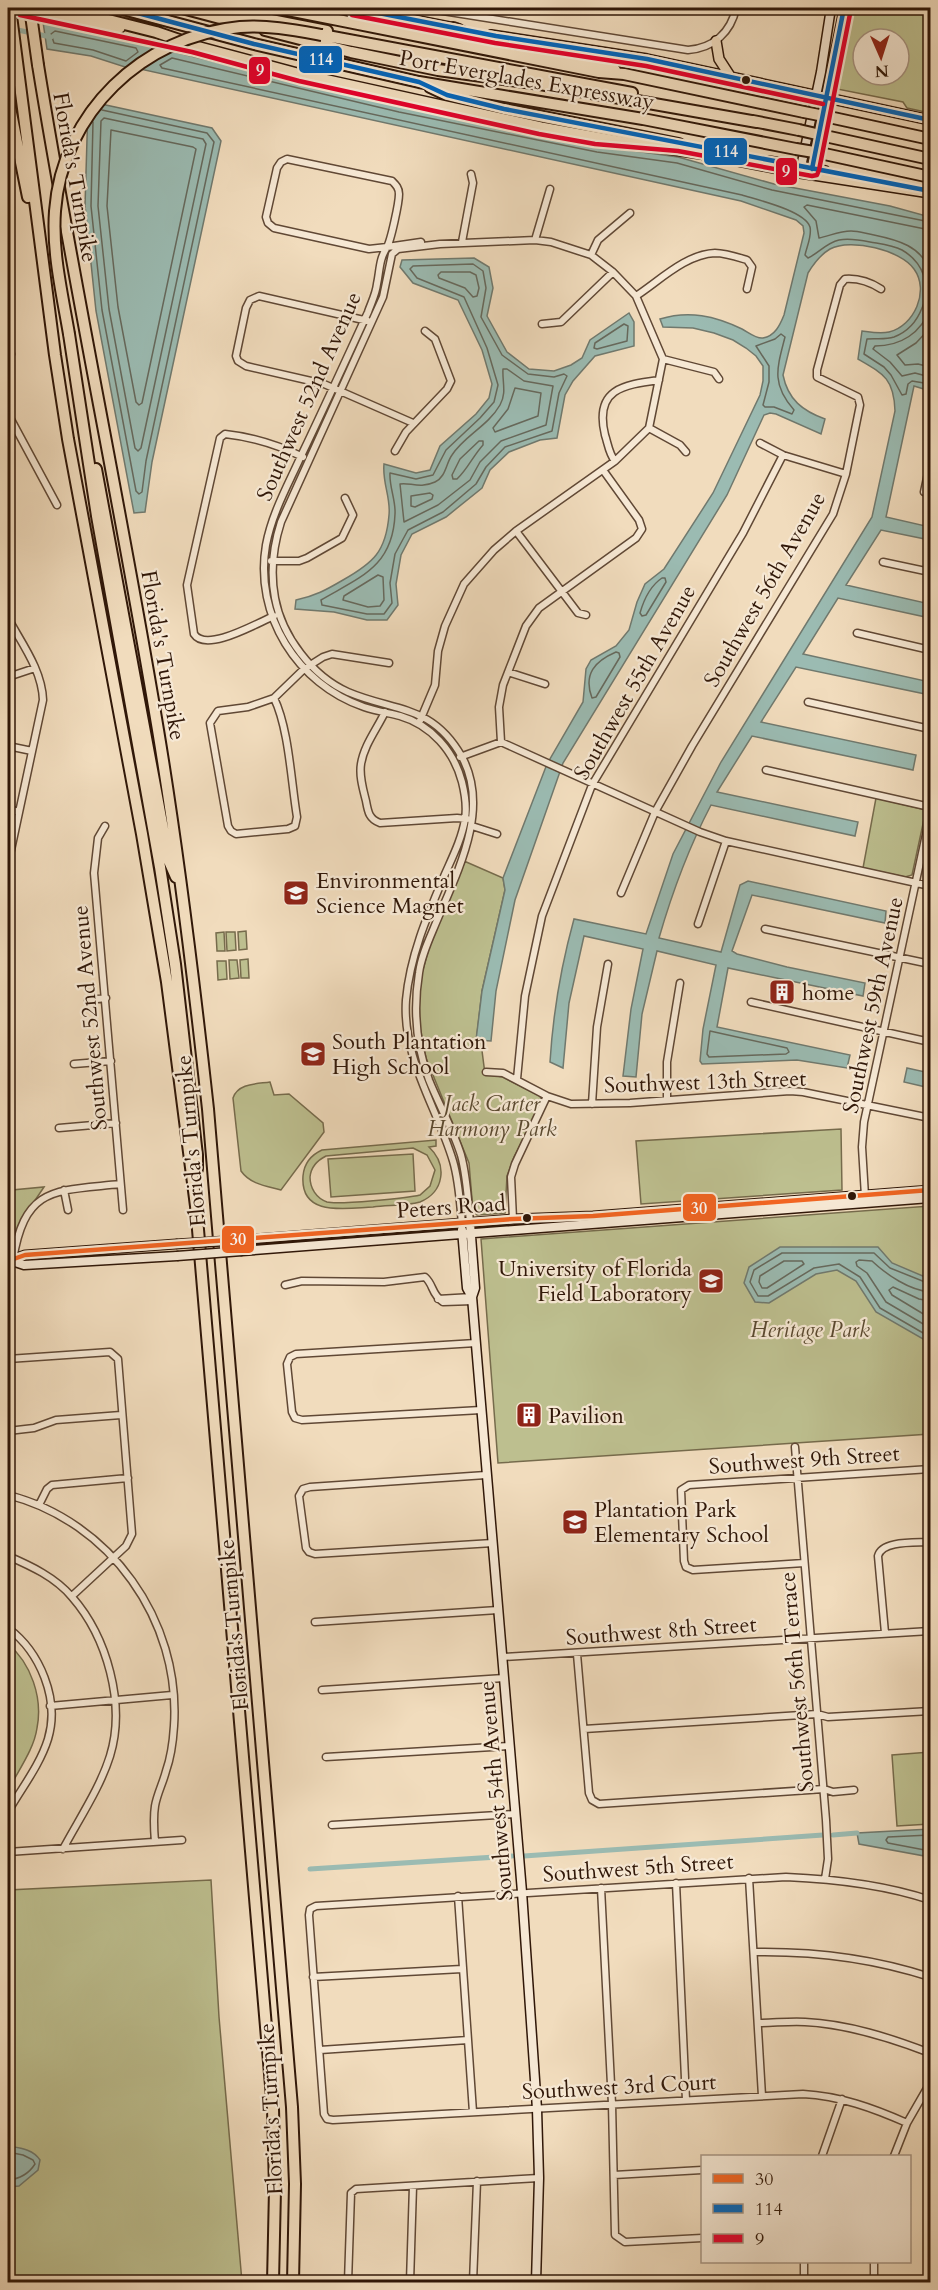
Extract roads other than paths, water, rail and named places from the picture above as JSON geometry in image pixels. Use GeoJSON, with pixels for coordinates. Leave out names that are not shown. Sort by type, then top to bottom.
{"type":"FeatureCollection","features":[{"type":"Feature","properties":{"kind":"highway","name":"Florida's Turnpike"},"geometry":{"type":"LineString","coordinates":[[10,8],[68,439],[138,811],[167,982],[196,1206],[273,2109],[275,2189],[273,2283]]}},
{"type":"Feature","properties":{"kind":"highway","name":"Florida's Turnpike"},"geometry":{"type":"LineString","coordinates":[[30,8],[64,227],[158,729],[183,894],[208,1109],[292,2107],[295,2184],[293,2283]]}},
{"type":"Feature","properties":{"kind":"highway"},"geometry":{"type":"LineString","coordinates":[[61,8],[156,32],[194,45]]}},
{"type":"Feature","properties":{"kind":"highway","name":"Port Everglades Expressway"},"geometry":{"type":"LineString","coordinates":[[119,8],[254,44],[419,82],[643,119],[930,177]]}},
{"type":"Feature","properties":{"kind":"highway"},"geometry":{"type":"LineString","coordinates":[[182,8],[351,52],[429,68],[540,84],[757,122],[930,159]]}},
{"type":"Feature","properties":{"kind":"highway"},"geometry":{"type":"LineString","coordinates":[[210,8],[660,99],[757,122]]}},
{"type":"Feature","properties":{"kind":"highway","name":"Port Everglades Expressway"},"geometry":{"type":"LineString","coordinates":[[278,8],[599,72],[624,74],[930,139]]}},
{"type":"Feature","properties":{"kind":"highway"},"geometry":{"type":"LineString","coordinates":[[183,894],[169,861],[69,333],[56,260],[55,209],[60,181],[75,139],[99,101],[123,76],[145,59],[193,36],[223,30],[258,26],[322,32]]}},
{"type":"Feature","properties":{"kind":"highway"},"geometry":{"type":"LineString","coordinates":[[453,28],[469,35],[602,64],[624,74]]}},
{"type":"Feature","properties":{"kind":"highway"},"geometry":{"type":"LineString","coordinates":[[419,82],[447,95],[470,101],[679,144]]}},
{"type":"Feature","properties":{"kind":"highway"},"geometry":{"type":"LineString","coordinates":[[8,98],[43,262]]}},
{"type":"Feature","properties":{"kind":"highway"},"geometry":{"type":"LineString","coordinates":[[69,333],[79,409],[153,822],[175,964],[197,1155],[196,1206]]}},
{"type":"Feature","properties":{"kind":"main road"},"geometry":{"type":"LineString","coordinates":[[22,8],[194,45],[301,74],[523,123],[855,182],[930,192]]}},
{"type":"Feature","properties":{"kind":"main road"},"geometry":{"type":"LineString","coordinates":[[353,8],[453,28],[647,59],[930,120]]}},
{"type":"Feature","properties":{"kind":"main road"},"geometry":{"type":"LineString","coordinates":[[812,169],[831,8]]}},
{"type":"Feature","properties":{"kind":"main road"},"geometry":{"type":"LineString","coordinates":[[801,166],[843,8]]}},
{"type":"Feature","properties":{"kind":"main road"},"geometry":{"type":"LineString","coordinates":[[716,41],[718,59],[730,76]]}},
{"type":"Feature","properties":{"kind":"main road"},"geometry":{"type":"LineString","coordinates":[[596,137],[679,144],[930,192]]}},
{"type":"Feature","properties":{"kind":"main road","name":"Peters Road"},"geometry":{"type":"LineString","coordinates":[[10,1261],[25,1255],[466,1228],[865,1199],[930,1190]]}},
{"type":"Feature","properties":{"kind":"main road","name":"Peters Road"},"geometry":{"type":"LineString","coordinates":[[10,1261],[24,1265],[242,1251],[466,1228],[513,1220],[865,1199],[930,1198]]}},
{"type":"Feature","properties":{"kind":"main road","name":"Southwest 54th Avenue"},"geometry":{"type":"LineString","coordinates":[[466,1228],[467,1288],[473,1299],[522,1892],[537,2109],[539,2178],[536,2283]]}},
{"type":"Feature","properties":{"kind":"street"},"geometry":{"type":"LineString","coordinates":[[424,8],[677,49],[697,49],[716,41],[731,23],[736,8]]}},
{"type":"Feature","properties":{"kind":"street","name":"Southwest 52nd Avenue"},"geometry":{"type":"LineString","coordinates":[[369,249],[274,228],[268,224],[266,217],[277,168],[281,162],[287,159],[392,181],[397,186],[399,194],[392,236],[379,263],[378,284],[368,321],[340,392],[281,522],[272,561],[274,597],[299,652],[312,666],[345,691],[422,715]]}},
{"type":"Feature","properties":{"kind":"street"},"geometry":{"type":"LineString","coordinates":[[462,242],[473,183],[471,174]]}},
{"type":"Feature","properties":{"kind":"street"},"geometry":{"type":"LineString","coordinates":[[535,240],[550,189]]}},
{"type":"Feature","properties":{"kind":"street"},"geometry":{"type":"LineString","coordinates":[[591,255],[597,240],[630,213]]}},
{"type":"Feature","properties":{"kind":"street"},"geometry":{"type":"LineString","coordinates":[[392,227],[395,237],[403,241],[440,244],[535,240],[567,246],[591,255],[613,272],[636,296],[663,359],[649,428],[615,461],[516,531],[494,550],[464,584],[445,626],[438,651],[435,685],[419,723]]}},
{"type":"Feature","properties":{"kind":"street"},"geometry":{"type":"LineString","coordinates":[[369,249],[412,242]]}},
{"type":"Feature","properties":{"kind":"street","name":"Southwest 52nd Avenue"},"geometry":{"type":"LineString","coordinates":[[385,712],[365,708],[342,698],[304,669],[285,644],[272,616],[265,583],[264,561],[273,519],[301,456],[332,389],[383,297],[392,254],[398,249],[440,244]]}},
{"type":"Feature","properties":{"kind":"street"},"geometry":{"type":"LineString","coordinates":[[369,249],[377,257],[379,263]]}},
{"type":"Feature","properties":{"kind":"street"},"geometry":{"type":"LineString","coordinates":[[636,296],[688,261],[702,255],[716,253],[747,260],[752,267],[747,290]]}},
{"type":"Feature","properties":{"kind":"street"},"geometry":{"type":"LineString","coordinates":[[542,324],[561,322],[613,272]]}},
{"type":"Feature","properties":{"kind":"street","name":"Southwest 56th Avenue"},"geometry":{"type":"LineString","coordinates":[[621,893],[655,812],[692,746],[820,537],[841,494],[860,405],[858,397],[817,377],[817,370],[840,285],[845,279],[852,279],[872,283],[881,289]]}},
{"type":"Feature","properties":{"kind":"street"},"geometry":{"type":"LineString","coordinates":[[368,321],[259,296],[250,300],[246,308],[236,356],[238,361],[246,366],[324,384],[413,423]]}},
{"type":"Feature","properties":{"kind":"street"},"geometry":{"type":"LineString","coordinates":[[396,451],[413,423],[447,389],[451,381],[435,339],[424,331]]}},
{"type":"Feature","properties":{"kind":"street"},"geometry":{"type":"LineString","coordinates":[[663,359],[714,372],[719,379]]}},
{"type":"Feature","properties":{"kind":"street"},"geometry":{"type":"LineString","coordinates":[[615,461],[611,456],[604,427],[607,397],[615,390],[631,384],[659,380]]}},
{"type":"Feature","properties":{"kind":"street"},"geometry":{"type":"LineString","coordinates":[[8,414],[57,505]]}},
{"type":"Feature","properties":{"kind":"street"},"geometry":{"type":"LineString","coordinates":[[649,428],[680,445],[686,452]]}},
{"type":"Feature","properties":{"kind":"street"},"geometry":{"type":"LineString","coordinates":[[280,613],[217,640],[203,641],[197,639],[194,634],[187,585],[220,438],[225,434],[242,436],[273,444],[309,460]]}},
{"type":"Feature","properties":{"kind":"street"},"geometry":{"type":"LineString","coordinates":[[760,443],[783,455],[846,474]]}},
{"type":"Feature","properties":{"kind":"street","name":"Southwest 55th Avenue"},"geometry":{"type":"LineString","coordinates":[[517,1079],[525,996],[542,916],[592,784],[743,533],[783,455]]}},
{"type":"Feature","properties":{"kind":"street"},"geometry":{"type":"LineString","coordinates":[[927,493],[930,464]]}},
{"type":"Feature","properties":{"kind":"street"},"geometry":{"type":"LineString","coordinates":[[501,742],[499,707],[508,672],[526,626],[539,608],[636,537],[642,529],[639,520],[603,470]]}},
{"type":"Feature","properties":{"kind":"street"},"geometry":{"type":"LineString","coordinates":[[264,561],[299,561],[342,538],[353,515],[345,498]]}},
{"type":"Feature","properties":{"kind":"street"},"geometry":{"type":"LineString","coordinates":[[516,531],[578,613],[586,615]]}},
{"type":"Feature","properties":{"kind":"street"},"geometry":{"type":"LineString","coordinates":[[883,562],[930,572]]}},
{"type":"Feature","properties":{"kind":"street"},"geometry":{"type":"LineString","coordinates":[[8,618],[35,668],[43,687],[44,700],[8,864]]}},
{"type":"Feature","properties":{"kind":"street"},"geometry":{"type":"LineString","coordinates":[[857,633],[930,650]]}},
{"type":"Feature","properties":{"kind":"street"},"geometry":{"type":"LineString","coordinates":[[274,698],[280,715],[297,817],[295,825],[288,829],[242,834],[231,831],[228,826],[210,723],[214,715],[218,711],[248,707],[274,698],[304,669],[332,654],[389,663]]}},
{"type":"Feature","properties":{"kind":"street"},"geometry":{"type":"LineString","coordinates":[[8,677],[35,668]]}},
{"type":"Feature","properties":{"kind":"street"},"geometry":{"type":"LineString","coordinates":[[508,672],[545,684]]}},
{"type":"Feature","properties":{"kind":"street"},"geometry":{"type":"LineString","coordinates":[[808,702],[930,729]]}},
{"type":"Feature","properties":{"kind":"street"},"geometry":{"type":"LineString","coordinates":[[497,834],[465,819],[380,823],[373,821],[368,814],[361,778],[361,764],[364,751],[385,712],[419,723],[444,745],[454,761],[461,756],[501,742],[700,832],[726,841],[930,886]]}},
{"type":"Feature","properties":{"kind":"street","name":"Southwest 54th Avenue"},"geometry":{"type":"LineString","coordinates":[[422,715],[450,740],[461,756],[472,784],[473,824],[424,951],[419,969],[415,1010],[418,1041],[426,1069],[461,1157],[466,1181],[466,1228]]}},
{"type":"Feature","properties":{"kind":"street"},"geometry":{"type":"LineString","coordinates":[[8,746],[32,752]]}},
{"type":"Feature","properties":{"kind":"street","name":"Southwest 54th Avenue"},"geometry":{"type":"LineString","coordinates":[[454,761],[466,804],[465,819],[452,859],[416,949],[410,969],[406,1007],[411,1050],[419,1077],[448,1144],[456,1170],[466,1228]]}},
{"type":"Feature","properties":{"kind":"street"},"geometry":{"type":"LineString","coordinates":[[766,770],[930,807]]}},
{"type":"Feature","properties":{"kind":"street"},"geometry":{"type":"LineString","coordinates":[[8,809],[19,812]]}},
{"type":"Feature","properties":{"kind":"street","name":"Southwest 59th Avenue"},"geometry":{"type":"LineString","coordinates":[[865,1199],[862,1147],[868,1104],[930,816]]}},
{"type":"Feature","properties":{"kind":"street","name":"Southwest 52nd Avenue"},"geometry":{"type":"LineString","coordinates":[[105,826],[98,838],[94,873],[123,1210]]}},
{"type":"Feature","properties":{"kind":"street"},"geometry":{"type":"LineString","coordinates":[[698,924],[726,841]]}},
{"type":"Feature","properties":{"kind":"street"},"geometry":{"type":"LineString","coordinates":[[765,929],[930,964]]}},
{"type":"Feature","properties":{"kind":"street"},"geometry":{"type":"LineString","coordinates":[[592,1104],[597,1027],[609,964]]}},
{"type":"Feature","properties":{"kind":"street"},"geometry":{"type":"LineString","coordinates":[[666,1099],[667,1062],[680,983]]}},
{"type":"Feature","properties":{"kind":"street"},"geometry":{"type":"LineString","coordinates":[[88,1000],[106,998]]}},
{"type":"Feature","properties":{"kind":"street"},"geometry":{"type":"LineString","coordinates":[[751,1002],[930,1042]]}},
{"type":"Feature","properties":{"kind":"street"},"geometry":{"type":"LineString","coordinates":[[74,1064],[111,1061]]}},
{"type":"Feature","properties":{"kind":"street","name":"Southwest 13th Street"},"geometry":{"type":"LineString","coordinates":[[486,1072],[503,1073],[547,1096],[571,1104],[790,1091],[868,1104],[930,1118]]}},
{"type":"Feature","properties":{"kind":"street"},"geometry":{"type":"LineString","coordinates":[[513,1220],[511,1177],[514,1164],[547,1096]]}},
{"type":"Feature","properties":{"kind":"street"},"geometry":{"type":"LineString","coordinates":[[59,1128],[116,1123]]}},
{"type":"Feature","properties":{"kind":"street"},"geometry":{"type":"LineString","coordinates":[[10,1261],[22,1222],[46,1196],[64,1190],[120,1184]]}},
{"type":"Feature","properties":{"kind":"street"},"geometry":{"type":"LineString","coordinates":[[64,1190],[68,1210]]}},
{"type":"Feature","properties":{"kind":"street"},"geometry":{"type":"LineString","coordinates":[[285,1286],[302,1281],[384,1282],[425,1277],[431,1282],[433,1294],[438,1299],[473,1299]]}},
{"type":"Feature","properties":{"kind":"street"},"geometry":{"type":"LineString","coordinates":[[476,1343],[296,1354],[290,1357],[287,1364],[295,1418],[302,1420],[481,1410]]}},
{"type":"Feature","properties":{"kind":"street"},"geometry":{"type":"LineString","coordinates":[[8,1359],[110,1352],[115,1354],[117,1359],[132,1534],[126,1546],[72,1596]]}},
{"type":"Feature","properties":{"kind":"street"},"geometry":{"type":"LineString","coordinates":[[8,1431],[34,1428],[56,1420],[122,1415]]}},
{"type":"Feature","properties":{"kind":"street","name":"Southwest 56th Terrace"},"geometry":{"type":"LineString","coordinates":[[795,1447],[824,1789],[828,1859],[825,1879]]}},
{"type":"Feature","properties":{"kind":"street","name":"Southwest 9th Street"},"geometry":{"type":"LineString","coordinates":[[804,1563],[693,1570],[686,1568],[681,1490],[689,1485],[930,1469]]}},
{"type":"Feature","properties":{"kind":"street"},"geometry":{"type":"LineString","coordinates":[[486,1475],[310,1487],[303,1490],[299,1496],[306,1548],[315,1554],[492,1543]]}},
{"type":"Feature","properties":{"kind":"street"},"geometry":{"type":"LineString","coordinates":[[39,1505],[47,1489],[52,1485],[128,1478]]}},
{"type":"Feature","properties":{"kind":"street"},"geometry":{"type":"LineString","coordinates":[[8,1495],[39,1505],[85,1531],[114,1557],[136,1584],[154,1619],[168,1660],[174,1724],[171,1755],[156,1803],[155,1842]]}},
{"type":"Feature","properties":{"kind":"street"},"geometry":{"type":"LineString","coordinates":[[885,1633],[879,1551],[886,1545],[930,1542]]}},
{"type":"Feature","properties":{"kind":"street"},"geometry":{"type":"LineString","coordinates":[[8,1556],[47,1575],[72,1596],[92,1624],[102,1646],[112,1680],[114,1729],[111,1755],[103,1776],[63,1849]]}},
{"type":"Feature","properties":{"kind":"street"},"geometry":{"type":"LineString","coordinates":[[315,1622],[498,1610]]}},
{"type":"Feature","properties":{"kind":"street"},"geometry":{"type":"LineString","coordinates":[[8,1628],[36,1657],[46,1680],[50,1706],[50,1726],[44,1749],[8,1812]]}},
{"type":"Feature","properties":{"kind":"street","name":"Southwest 8th Street"},"geometry":{"type":"LineString","coordinates":[[502,1657],[930,1630]]}},
{"type":"Feature","properties":{"kind":"street"},"geometry":{"type":"LineString","coordinates":[[577,1654],[589,1794],[592,1800],[599,1804],[824,1789],[833,1792],[854,1790]]}},
{"type":"Feature","properties":{"kind":"street"},"geometry":{"type":"LineString","coordinates":[[322,1690],[504,1678]]}},
{"type":"Feature","properties":{"kind":"street"},"geometry":{"type":"LineString","coordinates":[[50,1706],[172,1695]]}},
{"type":"Feature","properties":{"kind":"street"},"geometry":{"type":"LineString","coordinates":[[584,1729],[817,1714],[828,1717],[930,1711]]}},
{"type":"Feature","properties":{"kind":"street"},"geometry":{"type":"LineString","coordinates":[[326,1757],[509,1746]]}},
{"type":"Feature","properties":{"kind":"street"},"geometry":{"type":"LineString","coordinates":[[332,1825],[515,1814]]}},
{"type":"Feature","properties":{"kind":"street"},"geometry":{"type":"LineString","coordinates":[[8,1852],[182,1840]]}},
{"type":"Feature","properties":{"kind":"street"},"geometry":{"type":"LineString","coordinates":[[750,1878],[762,2096]]}},
{"type":"Feature","properties":{"kind":"street","name":"Southwest 5th Street"},"geometry":{"type":"LineString","coordinates":[[313,1977],[309,1915],[310,1909],[316,1906],[750,1878],[825,1879],[930,1900]]}},
{"type":"Feature","properties":{"kind":"street"},"geometry":{"type":"LineString","coordinates":[[676,1883],[686,2100]]}},
{"type":"Feature","properties":{"kind":"street"},"geometry":{"type":"LineString","coordinates":[[601,1888],[612,2104],[615,2235],[619,2240],[625,2242],[701,2238]]}},
{"type":"Feature","properties":{"kind":"street"},"geometry":{"type":"LineString","coordinates":[[458,1896],[473,2112]]}},
{"type":"Feature","properties":{"kind":"street"},"geometry":{"type":"LineString","coordinates":[[754,1952],[841,1955],[885,1963],[930,1977]]}},
{"type":"Feature","properties":{"kind":"street"},"geometry":{"type":"LineString","coordinates":[[462,1969],[313,1977],[320,2050],[468,2040]]}},
{"type":"Feature","properties":{"kind":"street"},"geometry":{"type":"LineString","coordinates":[[759,2023],[805,2022],[838,2027],[890,2038],[930,2053]]}},
{"type":"Feature","properties":{"kind":"street","name":"Southwest 3rd Court"},"geometry":{"type":"LineString","coordinates":[[320,2050],[324,2114],[327,2119],[333,2120],[762,2096],[824,2095],[865,2105],[907,2123]]}},
{"type":"Feature","properties":{"kind":"street"},"geometry":{"type":"LineString","coordinates":[[895,2155],[907,2123],[930,2083]]}},
{"type":"Feature","properties":{"kind":"street"},"geometry":{"type":"LineString","coordinates":[[823,2155],[842,2099]]}},
{"type":"Feature","properties":{"kind":"street"},"geometry":{"type":"LineString","coordinates":[[614,2175],[701,2170]]}},
{"type":"Feature","properties":{"kind":"street"},"geometry":{"type":"LineString","coordinates":[[348,2283],[351,2193],[356,2189],[539,2178]]}},
{"type":"Feature","properties":{"kind":"street"},"geometry":{"type":"LineString","coordinates":[[473,2283],[477,2181]]}},
{"type":"Feature","properties":{"kind":"street"},"geometry":{"type":"LineString","coordinates":[[410,2283],[413,2186]]}},
{"type":"Feature","properties":{"kind":"street"},"geometry":{"type":"LineString","coordinates":[[804,2263],[804,2283]]}},
{"type":"Feature","properties":{"kind":"street"},"geometry":{"type":"LineString","coordinates":[[874,2263],[874,2283]]}},
{"type":"Feature","properties":{"kind":"water"},"geometry":{"type":"Polygon","coordinates":[[[43,22],[157,49],[128,68],[91,56],[47,49],[43,22]]]}},
{"type":"Feature","properties":{"kind":"water"},"geometry":{"type":"Polygon","coordinates":[[[170,51],[400,106],[598,146],[678,157],[774,184],[890,206],[930,217],[930,391],[914,386],[886,517],[930,527],[930,540],[881,530],[846,585],[930,604],[930,618],[838,598],[803,654],[930,682],[930,695],[796,667],[761,722],[916,755],[913,770],[752,736],[717,792],[858,822],[855,836],[711,805],[682,870],[659,938],[721,952],[740,885],[748,881],[886,911],[885,923],[752,895],[732,951],[787,967],[865,983],[863,996],[728,968],[717,1027],[850,1055],[847,1068],[797,1060],[702,1064],[700,1061],[703,1029],[716,965],[657,951],[642,1014],[636,1077],[623,1076],[631,1009],[643,949],[584,936],[569,1003],[563,1068],[550,1062],[558,990],[574,919],[646,934],[673,854],[721,762],[872,517],[895,411],[890,384],[875,369],[858,359],[862,331],[889,332],[906,323],[920,297],[919,278],[914,269],[908,262],[887,251],[862,245],[850,245],[826,251],[808,273],[783,375],[793,398],[803,408],[825,419],[821,434],[776,414],[764,415],[727,495],[563,763],[515,900],[496,991],[491,1041],[476,1040],[482,991],[505,890],[503,878],[547,764],[583,702],[586,669],[591,660],[616,646],[629,630],[645,584],[664,569],[713,493],[760,395],[763,366],[746,348],[714,333],[693,328],[663,327],[660,319],[681,315],[702,316],[732,324],[758,337],[771,335],[779,326],[784,315],[804,233],[803,226],[796,220],[741,201],[140,69],[170,51]]]}},
{"type":"Feature","properties":{"kind":"water"},"geometry":{"type":"Polygon","coordinates":[[[92,102],[212,128],[221,141],[152,462],[145,512],[134,513],[96,311],[85,206],[88,106],[92,102]]]}},
{"type":"Feature","properties":{"kind":"water"},"geometry":{"type":"Polygon","coordinates":[[[474,258],[489,267],[493,288],[487,316],[507,352],[529,369],[554,371],[571,365],[582,358],[590,340],[629,313],[634,322],[634,346],[595,356],[573,381],[565,395],[557,438],[540,440],[509,452],[490,470],[482,488],[446,517],[412,534],[401,555],[396,584],[398,605],[387,620],[367,620],[334,612],[295,609],[296,600],[331,587],[353,574],[370,562],[381,547],[385,538],[389,509],[384,464],[416,473],[430,470],[440,446],[476,414],[489,398],[492,384],[482,350],[458,300],[413,283],[400,267],[402,260],[474,258]]]}},
{"type":"Feature","properties":{"kind":"water"},"geometry":{"type":"Polygon","coordinates":[[[907,1068],[930,1073],[930,1088],[904,1082],[907,1068]]]}},
{"type":"Feature","properties":{"kind":"water"},"geometry":{"type":"Polygon","coordinates":[[[780,1247],[878,1247],[892,1263],[930,1279],[930,1343],[876,1312],[856,1281],[837,1270],[816,1274],[769,1303],[755,1302],[744,1283],[749,1267],[780,1247]]]}},
{"type":"Feature","properties":{"kind":"water"},"geometry":{"type":"Polygon","coordinates":[[[930,1829],[930,1857],[859,1844],[857,1833],[930,1829]]]}},
{"type":"Feature","properties":{"kind":"water"},"geometry":{"type":"Polygon","coordinates":[[[8,2146],[30,2151],[40,2160],[38,2170],[19,2186],[8,2187],[8,2146]]]}},
{"type":"Feature","properties":{"kind":"waterway"},"geometry":{"type":"LineString","coordinates":[[13,29],[51,37]]}},
{"type":"Feature","properties":{"kind":"waterway"},"geometry":{"type":"LineString","coordinates":[[833,1835],[857,1833]]}},
{"type":"Feature","properties":{"kind":"waterway"},"geometry":{"type":"LineString","coordinates":[[524,1856],[823,1835]]}},
{"type":"Feature","properties":{"kind":"waterway"},"geometry":{"type":"LineString","coordinates":[[310,1869],[512,1856]]}},
{"type":"Feature","properties":{"kind":"place","name":"Environmental Science Magnet"},"geometry":{"type":"Point","coordinates":[296,893]}},
{"type":"Feature","properties":{"kind":"place","name":"home"},"geometry":{"type":"Point","coordinates":[782,992]}},
{"type":"Feature","properties":{"kind":"place","name":"South Plantation High School"},"geometry":{"type":"Point","coordinates":[313,1054]}},
{"type":"Feature","properties":{"kind":"place","name":"University of Florida Field Laboratory"},"geometry":{"type":"Point","coordinates":[711,1281]}},
{"type":"Feature","properties":{"kind":"place","name":"Pavilion"},"geometry":{"type":"Point","coordinates":[529,1415]}},
{"type":"Feature","properties":{"kind":"place","name":"Plantation Park Elementary School"},"geometry":{"type":"Point","coordinates":[575,1522]}},
{"type":"Feature","properties":{"kind":"park label","name":"Jack Carter Harmony Park"},"geometry":{"type":"Point","coordinates":[492,1116]}},
{"type":"Feature","properties":{"kind":"park label","name":"Heritage Park"},"geometry":{"type":"Point","coordinates":[810,1329]}}]}
